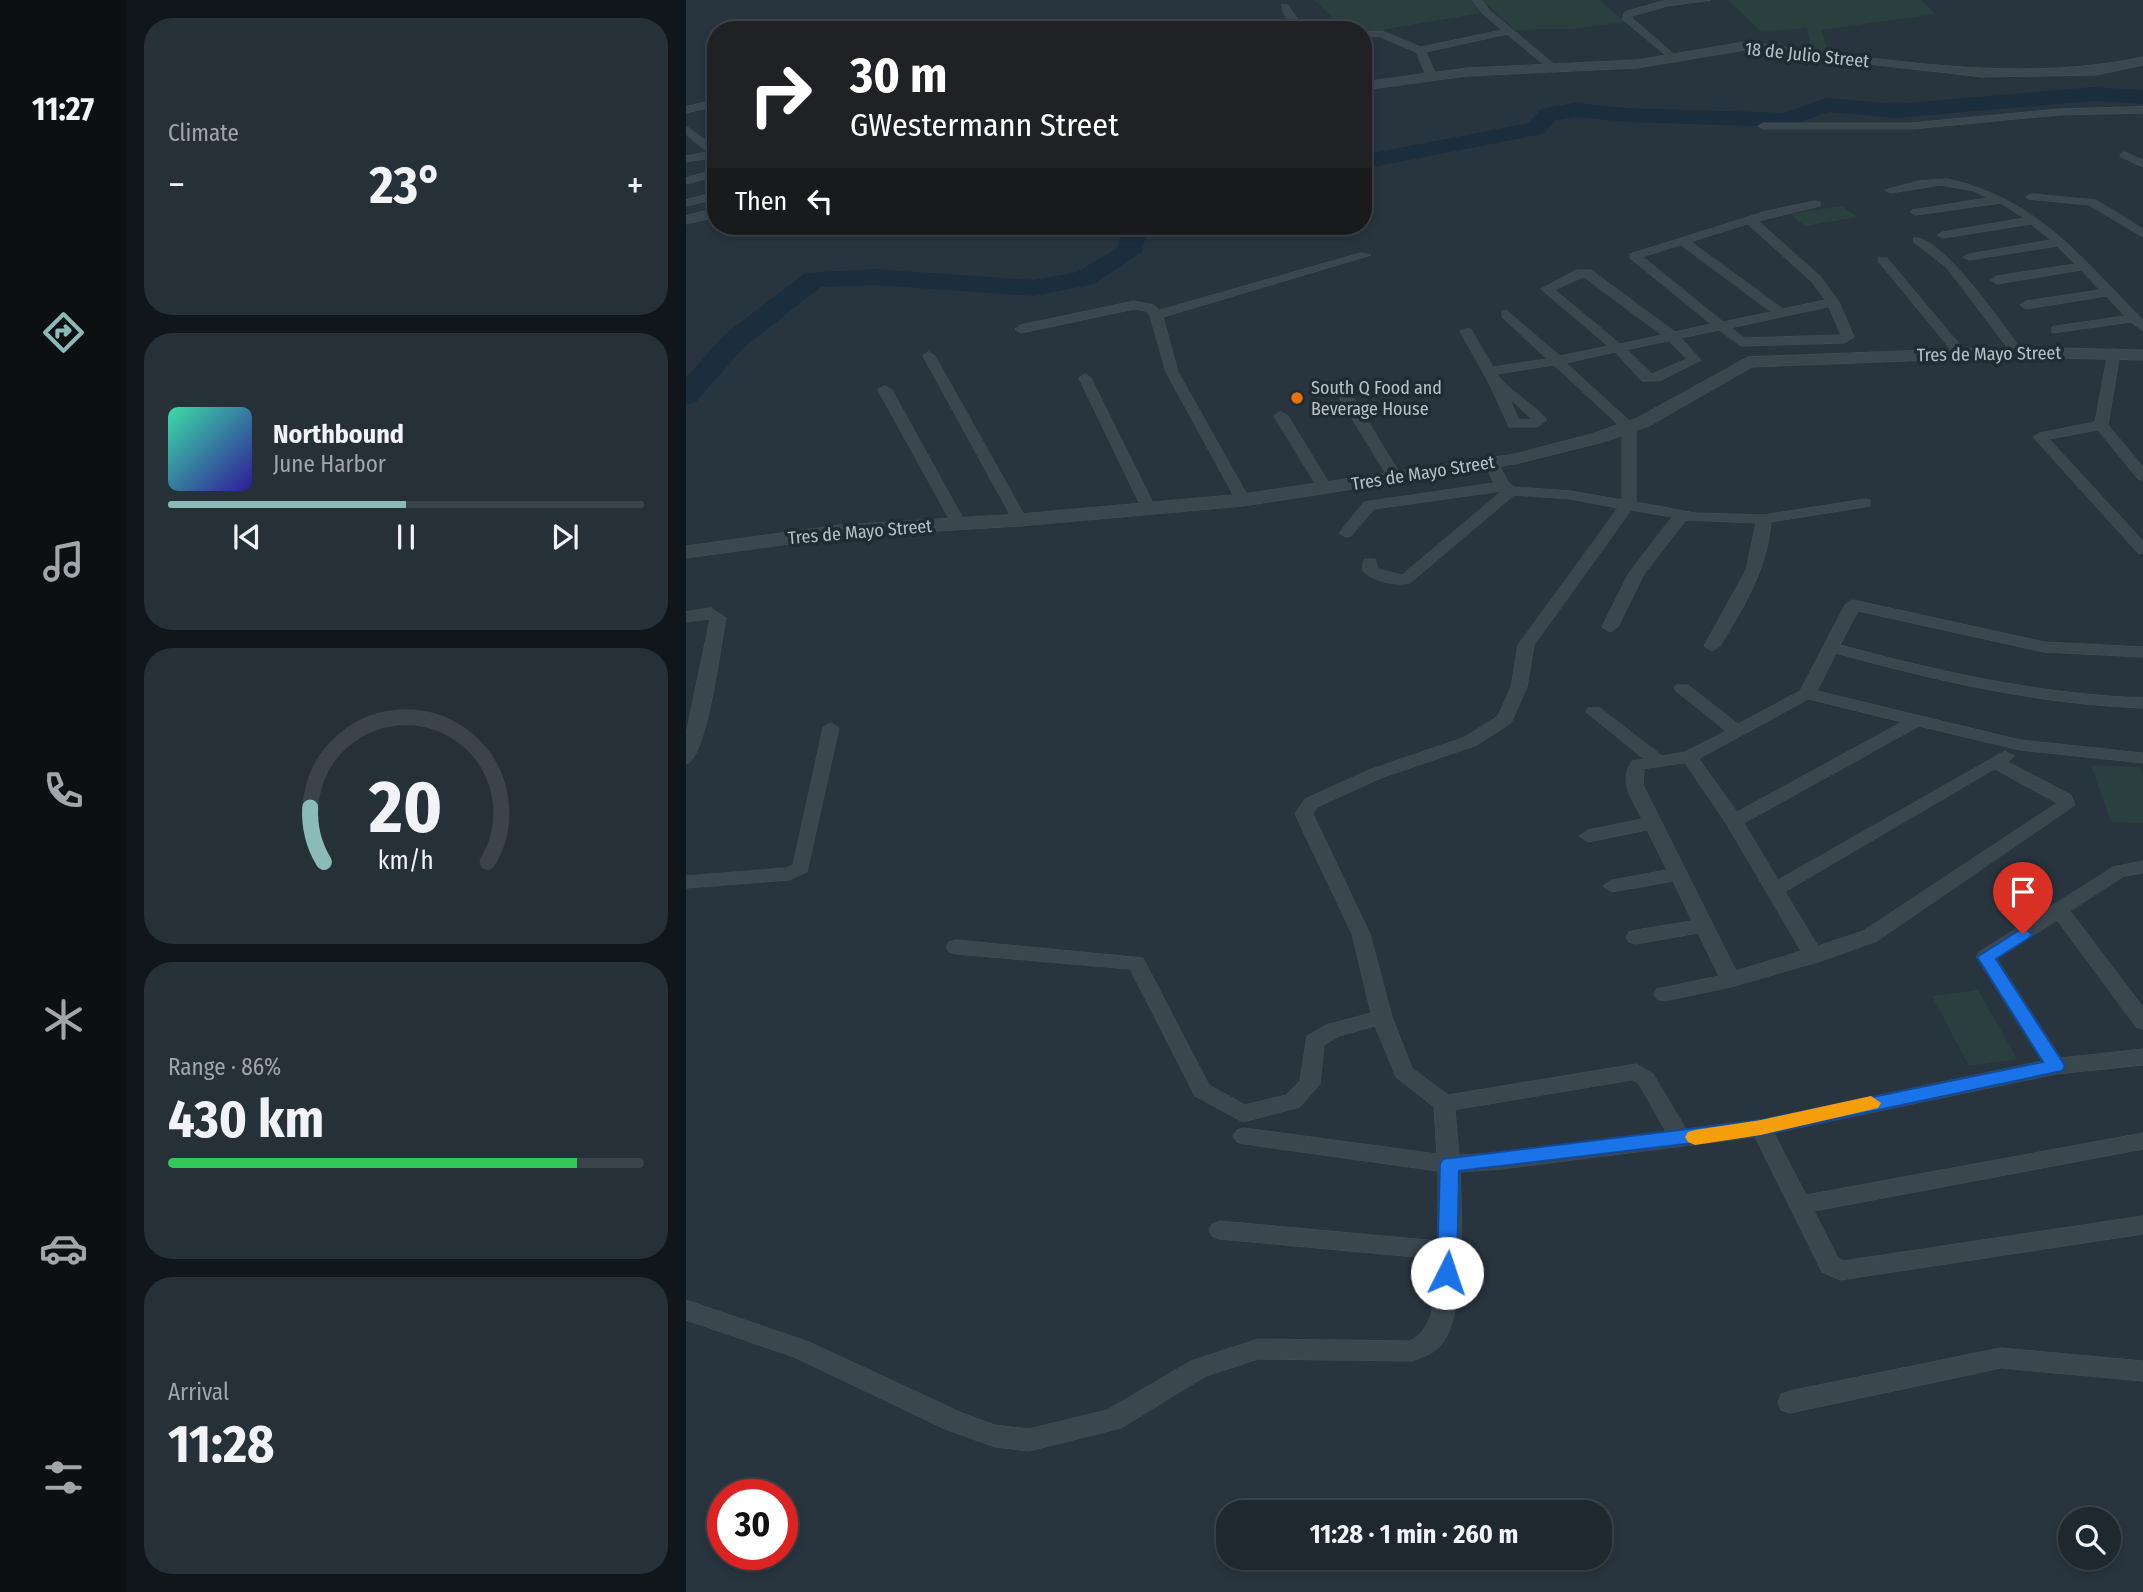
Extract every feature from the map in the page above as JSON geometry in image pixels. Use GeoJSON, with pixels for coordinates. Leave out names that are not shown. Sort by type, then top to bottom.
{"type":"FeatureCollection","features":[{"type":"Feature","properties":{"kind":"street"},"geometry":{"type":"LineString","coordinates":[[1477,0],[1486,12],[1552,67]]}},
{"type":"Feature","properties":{"kind":"street"},"geometry":{"type":"LineString","coordinates":[[1674,60],[1627,19],[1628,14],[1667,3],[1707,0]]}},
{"type":"Feature","properties":{"kind":"street"},"geometry":{"type":"LineString","coordinates":[[1285,7],[1288,16],[1294,21]]}},
{"type":"Feature","properties":{"kind":"street"},"geometry":{"type":"LineString","coordinates":[[1372,34],[1379,33],[1420,50],[1459,44],[1510,31]]}},
{"type":"Feature","properties":{"kind":"street","name":"18 de Julio Street"},"geometry":{"type":"LineString","coordinates":[[1372,84],[1431,75],[1674,60],[1745,46],[1983,73],[2096,71],[2143,61]]}},
{"type":"Feature","properties":{"kind":"street"},"geometry":{"type":"LineString","coordinates":[[1420,50],[1431,75]]}},
{"type":"Feature","properties":{"kind":"street"},"geometry":{"type":"LineString","coordinates":[[686,110],[707,105]]}},
{"type":"Feature","properties":{"kind":"street"},"geometry":{"type":"LineString","coordinates":[[1763,126],[1911,126],[2059,112],[2143,110]]}},
{"type":"Feature","properties":{"kind":"street"},"geometry":{"type":"LineString","coordinates":[[686,128],[707,148]]}},
{"type":"Feature","properties":{"kind":"street"},"geometry":{"type":"LineString","coordinates":[[2124,155],[2143,164]]}},
{"type":"Feature","properties":{"kind":"street"},"geometry":{"type":"LineString","coordinates":[[686,159],[707,156]]}},
{"type":"Feature","properties":{"kind":"street"},"geometry":{"type":"LineString","coordinates":[[686,181],[707,175]]}},
{"type":"Feature","properties":{"kind":"street"},"geometry":{"type":"LineString","coordinates":[[1890,190],[1946,182],[2000,199],[2061,242],[2138,323]]}},
{"type":"Feature","properties":{"kind":"street"},"geometry":{"type":"LineString","coordinates":[[2032,197],[2094,203],[2143,234]]}},
{"type":"Feature","properties":{"kind":"street"},"geometry":{"type":"LineString","coordinates":[[686,203],[707,198]]}},
{"type":"Feature","properties":{"kind":"street"},"geometry":{"type":"LineString","coordinates":[[1916,212],[2000,199]]}},
{"type":"Feature","properties":{"kind":"street"},"geometry":{"type":"LineString","coordinates":[[1751,220],[1816,279],[1833,302],[1848,337],[1844,339],[1742,342],[1634,256],[1751,220],[1816,204]]}},
{"type":"Feature","properties":{"kind":"street"},"geometry":{"type":"LineString","coordinates":[[686,220],[707,215]]}},
{"type":"Feature","properties":{"kind":"street"},"geometry":{"type":"LineString","coordinates":[[1943,234],[2033,220]]}},
{"type":"Feature","properties":{"kind":"street"},"geometry":{"type":"LineString","coordinates":[[1681,240],[1781,313]]}},
{"type":"Feature","properties":{"kind":"street"},"geometry":{"type":"LineString","coordinates":[[1918,240],[1951,266],[2017,352]]}},
{"type":"Feature","properties":{"kind":"street"},"geometry":{"type":"LineString","coordinates":[[1969,257],[2061,242]]}},
{"type":"Feature","properties":{"kind":"street"},"geometry":{"type":"LineString","coordinates":[[1156,314],[1365,255]]}},
{"type":"Feature","properties":{"kind":"street"},"geometry":{"type":"LineString","coordinates":[[1883,260],[1961,354]]}},
{"type":"Feature","properties":{"kind":"street"},"geometry":{"type":"LineString","coordinates":[[1997,280],[2084,266]]}},
{"type":"Feature","properties":{"kind":"street"},"geometry":{"type":"LineString","coordinates":[[1587,274],[1672,336],[1696,359],[1654,378],[1647,378],[1618,348],[1547,288],[1587,274]]}},
{"type":"Feature","properties":{"kind":"street"},"geometry":{"type":"LineString","coordinates":[[2026,305],[2109,292]]}},
{"type":"Feature","properties":{"kind":"street"},"geometry":{"type":"LineString","coordinates":[[1489,372],[1556,361],[1833,302]]}},
{"type":"Feature","properties":{"kind":"street"},"geometry":{"type":"LineString","coordinates":[[1021,329],[1135,305],[1150,308],[1156,314],[1172,372],[1243,499]]}},
{"type":"Feature","properties":{"kind":"street"},"geometry":{"type":"LineString","coordinates":[[686,1310],[801,1349],[954,1421],[995,1436],[1029,1440],[1112,1420],[1199,1368],[1258,1349],[1411,1351],[1422,1348],[1438,1331],[1450,1251],[1450,1164],[1444,1104],[1403,1072],[1382,1017],[1361,934],[1304,814],[1311,803],[1375,774],[1471,741],[1505,719],[1519,687],[1525,645],[1629,503],[1629,427],[1506,314]]}},
{"type":"Feature","properties":{"kind":"street"},"geometry":{"type":"LineString","coordinates":[[2056,330],[2138,323]]}},
{"type":"Feature","properties":{"kind":"street"},"geometry":{"type":"LineString","coordinates":[[1466,331],[1497,385]]}},
{"type":"Feature","properties":{"kind":"street","name":"Tres de Mayo Street"},"geometry":{"type":"LineString","coordinates":[[686,552],[840,531],[1020,520],[1243,499],[1491,463],[1597,438],[1629,427],[1748,362],[2017,352],[2114,357],[2143,355]]}},
{"type":"Feature","properties":{"kind":"street"},"geometry":{"type":"LineString","coordinates":[[929,356],[1020,520]]}},
{"type":"Feature","properties":{"kind":"street"},"geometry":{"type":"LineString","coordinates":[[2114,357],[2101,425],[2143,476]]}},
{"type":"Feature","properties":{"kind":"street"},"geometry":{"type":"LineString","coordinates":[[1085,378],[1148,507]]}},
{"type":"Feature","properties":{"kind":"street"},"geometry":{"type":"LineString","coordinates":[[886,390],[959,524]]}},
{"type":"Feature","properties":{"kind":"street"},"geometry":{"type":"LineString","coordinates":[[1344,394],[1395,477]]}},
{"type":"Feature","properties":{"kind":"street"},"geometry":{"type":"LineString","coordinates":[[1281,416],[1325,488]]}},
{"type":"Feature","properties":{"kind":"street"},"geometry":{"type":"LineString","coordinates":[[2101,425],[2039,437],[2143,550]]}},
{"type":"Feature","properties":{"kind":"street"},"geometry":{"type":"LineString","coordinates":[[2124,455],[2143,455]]}},
{"type":"Feature","properties":{"kind":"street"},"geometry":{"type":"LineString","coordinates":[[1491,463],[1507,489]]}},
{"type":"Feature","properties":{"kind":"street"},"geometry":{"type":"LineString","coordinates":[[1370,562],[1371,571],[1379,576],[1405,580],[1507,489]]}},
{"type":"Feature","properties":{"kind":"street"},"geometry":{"type":"LineString","coordinates":[[1346,533],[1369,505],[1507,489],[1629,503],[1681,516],[1764,519],[1866,503]]}},
{"type":"Feature","properties":{"kind":"street"},"geometry":{"type":"LineString","coordinates":[[1610,627],[1637,573],[1681,516]]}},
{"type":"Feature","properties":{"kind":"street"},"geometry":{"type":"LineString","coordinates":[[1712,646],[1751,582],[1763,544],[1764,519]]}},
{"type":"Feature","properties":{"kind":"street"},"geometry":{"type":"LineString","coordinates":[[1731,981],[1634,785],[1633,773],[1638,765],[1689,757],[1807,694],[1849,607],[1855,605],[2044,647],[2143,652]]}},
{"type":"Feature","properties":{"kind":"street"},"geometry":{"type":"LineString","coordinates":[[686,617],[711,613],[718,618],[698,724],[686,760]]}},
{"type":"Feature","properties":{"kind":"street"},"geometry":{"type":"LineString","coordinates":[[1831,648],[1945,678],[2056,699],[2143,703]]}},
{"type":"Feature","properties":{"kind":"street"},"geometry":{"type":"LineString","coordinates":[[1682,688],[1738,732]]}},
{"type":"Feature","properties":{"kind":"street"},"geometry":{"type":"LineString","coordinates":[[1807,694],[2020,746],[2143,758]]}},
{"type":"Feature","properties":{"kind":"street"},"geometry":{"type":"LineString","coordinates":[[1594,712],[1657,760]]}},
{"type":"Feature","properties":{"kind":"street"},"geometry":{"type":"LineString","coordinates":[[1734,821],[1914,722]]}},
{"type":"Feature","properties":{"kind":"street"},"geometry":{"type":"LineString","coordinates":[[686,882],[789,874],[801,868],[831,728]]}},
{"type":"Feature","properties":{"kind":"street"},"geometry":{"type":"LineString","coordinates":[[1775,890],[2020,746]]}},
{"type":"Feature","properties":{"kind":"street"},"geometry":{"type":"LineString","coordinates":[[1689,757],[1734,821],[1814,956]]}},
{"type":"Feature","properties":{"kind":"street"},"geometry":{"type":"LineString","coordinates":[[1664,994],[1731,981],[1870,936],[2066,805],[2065,799],[1995,762]]}},
{"type":"Feature","properties":{"kind":"street"},"geometry":{"type":"LineString","coordinates":[[1588,836],[1653,823]]}},
{"type":"Feature","properties":{"kind":"street"},"geometry":{"type":"LineString","coordinates":[[2056,1066],[1986,957],[2119,871],[2141,870]]}},
{"type":"Feature","properties":{"kind":"street"},"geometry":{"type":"LineString","coordinates":[[1612,886],[1679,874]]}},
{"type":"Feature","properties":{"kind":"street"},"geometry":{"type":"LineString","coordinates":[[2060,911],[2143,1022]]}},
{"type":"Feature","properties":{"kind":"street"},"geometry":{"type":"LineString","coordinates":[[1636,937],[1704,925]]}},
{"type":"Feature","properties":{"kind":"street"},"geometry":{"type":"LineString","coordinates":[[956,947],[1136,963],[1202,1090],[1243,1114],[1293,1101],[1310,1084],[1314,1041],[1333,1030],[1382,1017]]}},
{"type":"Feature","properties":{"kind":"street"},"geometry":{"type":"LineString","coordinates":[[1244,1136],[1450,1164],[1761,1128],[2056,1066],[2143,1057]]}},
{"type":"Feature","properties":{"kind":"street"},"geometry":{"type":"LineString","coordinates":[[1444,1104],[1636,1072],[1646,1079],[1681,1139]]}},
{"type":"Feature","properties":{"kind":"street"},"geometry":{"type":"LineString","coordinates":[[1761,1128],[1830,1265],[1845,1271],[2143,1224]]}},
{"type":"Feature","properties":{"kind":"street"},"geometry":{"type":"LineString","coordinates":[[1801,1205],[2143,1141]]}},
{"type":"Feature","properties":{"kind":"street"},"geometry":{"type":"LineString","coordinates":[[1220,1230],[1450,1251]]}},
{"type":"Feature","properties":{"kind":"street"},"geometry":{"type":"LineString","coordinates":[[1790,1402],[2001,1358],[2143,1371]]}},
{"type":"Feature","properties":{"kind":"green space"},"geometry":{"type":"Polygon","coordinates":[[[1314,0],[1472,0],[1481,13],[1372,31],[1372,21],[1336,21],[1314,0]]]}},
{"type":"Feature","properties":{"kind":"green space"},"geometry":{"type":"Polygon","coordinates":[[[1482,0],[1600,0],[1624,22],[1571,29],[1515,30],[1482,0]]]}},
{"type":"Feature","properties":{"kind":"green space"},"geometry":{"type":"Polygon","coordinates":[[[1728,0],[1921,0],[1935,14],[1821,30],[1828,52],[1811,51],[1807,28],[1762,32],[1728,0]]]}},
{"type":"Feature","properties":{"kind":"green space"},"geometry":{"type":"Polygon","coordinates":[[[1842,206],[1858,217],[1805,226],[1790,214],[1842,206]]]}},
{"type":"Feature","properties":{"kind":"green space"},"geometry":{"type":"Polygon","coordinates":[[[2091,765],[2139,767],[2143,777],[2143,823],[2111,822],[2091,765]]]}},
{"type":"Feature","properties":{"kind":"green space"},"geometry":{"type":"Polygon","coordinates":[[[1978,990],[2017,1059],[1969,1066],[1932,996],[1978,990]]]}},
{"type":"Feature","properties":{"kind":"waterway"},"geometry":{"type":"LineString","coordinates":[[1372,160],[1537,128],[1549,114],[1575,110],[1626,115],[1787,120],[1826,105],[1896,111],[2093,94],[2143,97]]}},
{"type":"Feature","properties":{"kind":"waterway"},"geometry":{"type":"LineString","coordinates":[[686,396],[734,341],[814,279],[875,277],[1034,288],[1085,278],[1129,252],[1134,235]]}},
{"type":"Feature","properties":{"kind":"slow traffic"},"geometry":{"type":"LineString","coordinates":[[1695,1137],[1761,1128],[1871,1103]]}},
{"type":"Feature","properties":{"kind":"place","name":"South Q Food and Beverage House"},"geometry":{"type":"Point","coordinates":[1297,398]}},
{"type":"Feature","properties":{"kind":"route"},"geometry":{"type":"LineString","coordinates":[[1447,1273],[1450,1251],[1450,1164],[1528,1158],[1761,1128],[2056,1066],[1986,957],[2023,934]]}}]}
